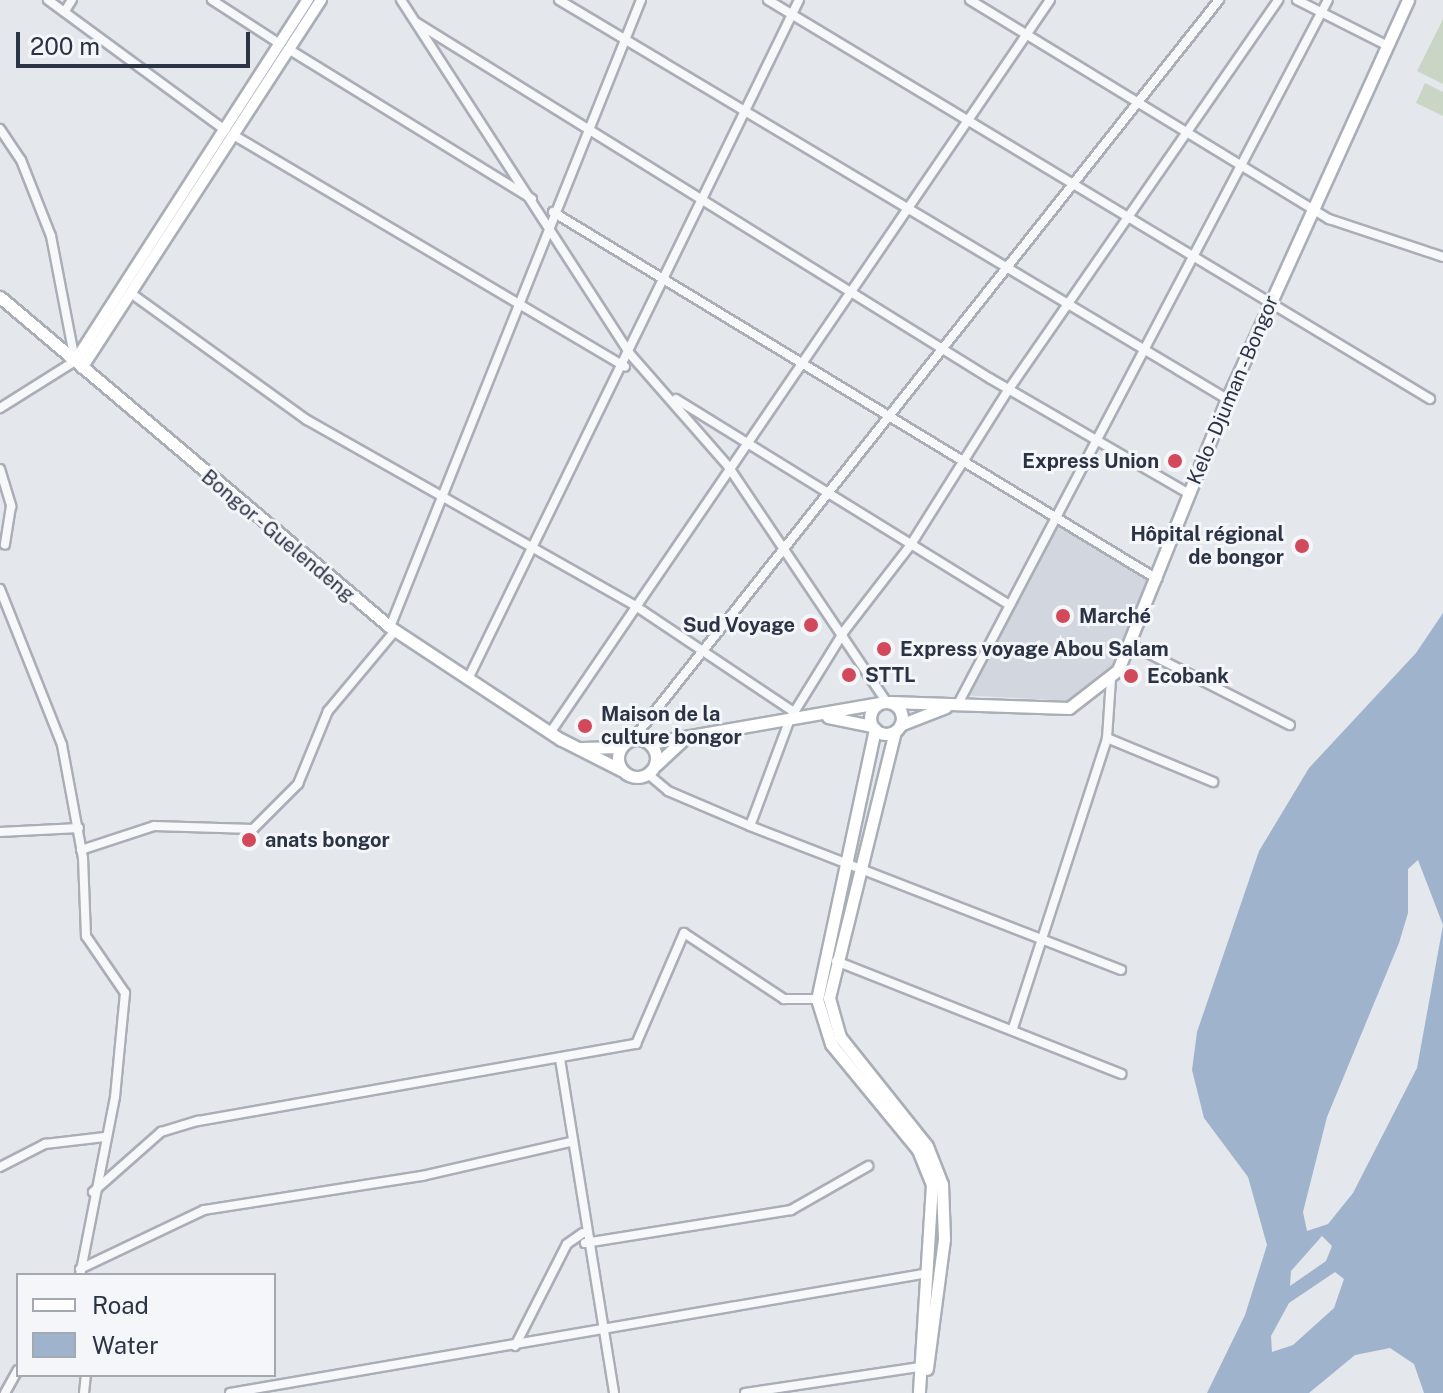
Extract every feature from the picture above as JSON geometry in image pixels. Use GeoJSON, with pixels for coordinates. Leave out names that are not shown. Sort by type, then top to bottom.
{"type":"FeatureCollection","features":[{"type":"Feature","properties":{"kind":"highway","name":"Kelo - Djuman - Bongor"},"geometry":{"type":"LineString","coordinates":[[650,743],[885,702],[1069,708],[1111,680],[1132,645],[1188,493],[1267,306],[1314,210],[1408,0]]}},
{"type":"Feature","properties":{"kind":"highway","name":"Bongor - Guelendeng"},"geometry":{"type":"LineString","coordinates":[[0,297],[392,629],[576,748],[621,770],[652,769]]}},
{"type":"Feature","properties":{"kind":"highway"},"geometry":{"type":"LineString","coordinates":[[921,1393],[920,1367],[935,1210],[927,1168],[831,1044],[817,999],[853,865],[898,728],[901,713],[885,702],[870,713],[874,728],[853,865],[829,998],[840,1037],[927,1146],[942,1184],[944,1239],[921,1393]]}},
{"type":"Feature","properties":{"kind":"highway","name":"Kelo - Djuman - Bongor"},"geometry":{"type":"LineString","coordinates":[[815,716],[874,728],[898,728],[958,704]]}},
{"type":"Feature","properties":{"kind":"highway"},"geometry":{"type":"LineString","coordinates":[[652,769],[689,736]]}},
{"type":"Feature","properties":{"kind":"highway"},"geometry":{"type":"LineString","coordinates":[[576,748],[621,747],[633,739],[650,743],[652,769]]}},
{"type":"Feature","properties":{"kind":"highway"},"geometry":{"type":"LineString","coordinates":[[621,747],[621,770]]}},
{"type":"Feature","properties":{"kind":"main road"},"geometry":{"type":"LineString","coordinates":[[285,47],[308,0]]}},
{"type":"Feature","properties":{"kind":"main road"},"geometry":{"type":"LineString","coordinates":[[79,364],[132,294],[262,82],[321,0]]}},
{"type":"Feature","properties":{"kind":"main road"},"geometry":{"type":"LineString","coordinates":[[79,364],[230,133]]}},
{"type":"Feature","properties":{"kind":"street"},"geometry":{"type":"LineString","coordinates":[[48,0],[230,133],[625,367]]}},
{"type":"Feature","properties":{"kind":"street"},"geometry":{"type":"LineString","coordinates":[[65,11],[72,0]]}},
{"type":"Feature","properties":{"kind":"street"},"geometry":{"type":"LineString","coordinates":[[212,0],[536,202]]}},
{"type":"Feature","properties":{"kind":"street"},"geometry":{"type":"LineString","coordinates":[[401,0],[549,222],[630,354],[728,466],[845,630],[885,702]]}},
{"type":"Feature","properties":{"kind":"street"},"geometry":{"type":"LineString","coordinates":[[559,0],[1227,399]]}},
{"type":"Feature","properties":{"kind":"street"},"geometry":{"type":"LineString","coordinates":[[81,850],[154,826],[253,829],[298,784],[328,711],[392,629],[444,502],[549,222],[641,0]]}},
{"type":"Feature","properties":{"kind":"street"},"geometry":{"type":"LineString","coordinates":[[768,0],[1073,183],[1267,306],[1430,399]]}},
{"type":"Feature","properties":{"kind":"street"},"geometry":{"type":"LineString","coordinates":[[468,679],[666,283],[799,0]]}},
{"type":"Feature","properties":{"kind":"street"},"geometry":{"type":"LineString","coordinates":[[970,0],[1314,210],[1443,257]]}},
{"type":"Feature","properties":{"kind":"street"},"geometry":{"type":"LineString","coordinates":[[550,733],[728,466],[1050,0]]}},
{"type":"Feature","properties":{"kind":"street"},"geometry":{"type":"LineString","coordinates":[[633,739],[786,547],[884,416],[1219,0]]}},
{"type":"Feature","properties":{"kind":"street"},"geometry":{"type":"LineString","coordinates":[[750,826],[792,716],[845,630],[910,546],[1009,389],[1278,0]]}},
{"type":"Feature","properties":{"kind":"street"},"geometry":{"type":"LineString","coordinates":[[1297,0],[1388,46]]}},
{"type":"Feature","properties":{"kind":"street"},"geometry":{"type":"LineString","coordinates":[[958,704],[1237,165],[1328,0]]}},
{"type":"Feature","properties":{"kind":"street"},"geometry":{"type":"LineString","coordinates":[[417,23],[704,204],[1093,440],[1188,493]]}},
{"type":"Feature","properties":{"kind":"street"},"geometry":{"type":"LineString","coordinates":[[0,129],[21,160],[51,236],[79,364],[0,408]]}},
{"type":"Feature","properties":{"kind":"street"},"geometry":{"type":"LineString","coordinates":[[553,212],[961,464],[1158,579]]}},
{"type":"Feature","properties":{"kind":"street"},"geometry":{"type":"LineString","coordinates":[[132,294],[266,393],[444,502],[634,605],[705,650],[792,716]]}},
{"type":"Feature","properties":{"kind":"street"},"geometry":{"type":"LineString","coordinates":[[667,394],[1009,605]]}},
{"type":"Feature","properties":{"kind":"street"},"geometry":{"type":"LineString","coordinates":[[0,469],[11,506],[5,545]]}},
{"type":"Feature","properties":{"kind":"street"},"geometry":{"type":"LineString","coordinates":[[0,589],[20,651],[53,712],[79,828],[86,936],[125,993],[105,1137],[79,1272]]}},
{"type":"Feature","properties":{"kind":"street"},"geometry":{"type":"LineString","coordinates":[[1132,645],[1290,725]]}},
{"type":"Feature","properties":{"kind":"street"},"geometry":{"type":"LineString","coordinates":[[1013,1028],[1046,943],[1107,738],[1111,680]]}},
{"type":"Feature","properties":{"kind":"street"},"geometry":{"type":"LineString","coordinates":[[1107,738],[1213,782]]}},
{"type":"Feature","properties":{"kind":"street"},"geometry":{"type":"LineString","coordinates":[[652,769],[668,791],[1046,943],[1121,970]]}},
{"type":"Feature","properties":{"kind":"street"},"geometry":{"type":"LineString","coordinates":[[0,832],[79,828]]}},
{"type":"Feature","properties":{"kind":"street"},"geometry":{"type":"LineString","coordinates":[[93,1192],[156,1135],[178,1126],[636,1044],[684,933],[784,999],[817,999]]}},
{"type":"Feature","properties":{"kind":"street"},"geometry":{"type":"LineString","coordinates":[[834,960],[1013,1028],[1121,1074]]}},
{"type":"Feature","properties":{"kind":"street"},"geometry":{"type":"LineString","coordinates":[[560,1059],[584,1238],[614,1393]]}},
{"type":"Feature","properties":{"kind":"street"},"geometry":{"type":"LineString","coordinates":[[0,1167],[45,1144],[105,1137]]}},
{"type":"Feature","properties":{"kind":"street"},"geometry":{"type":"LineString","coordinates":[[79,1272],[128,1252],[204,1210],[422,1176],[570,1142]]}},
{"type":"Feature","properties":{"kind":"street"},"geometry":{"type":"LineString","coordinates":[[515,1346],[567,1244],[584,1238],[791,1210],[868,1166]]}},
{"type":"Feature","properties":{"kind":"street"},"geometry":{"type":"LineString","coordinates":[[230,1393],[603,1332],[929,1273]]}},
{"type":"Feature","properties":{"kind":"street"},"geometry":{"type":"LineString","coordinates":[[745,1393],[920,1367]]}},
{"type":"Feature","properties":{"kind":"street"},"geometry":{"type":"LineString","coordinates":[[5,1393],[16,1374]]}},
{"type":"Feature","properties":{"kind":"shaded area"},"geometry":{"type":"Polygon","coordinates":[[[1052,511],[1152,570],[1121,653],[1102,680],[1073,701],[959,695],[1052,511]]]}},
{"type":"Feature","properties":{"kind":"green space"},"geometry":{"type":"Polygon","coordinates":[[[1443,19],[1443,84],[1417,71],[1443,19]]]}},
{"type":"Feature","properties":{"kind":"green space"},"geometry":{"type":"Polygon","coordinates":[[[1425,83],[1443,92],[1443,116],[1416,103],[1425,83]]]}},
{"type":"Feature","properties":{"kind":"water"},"geometry":{"type":"Polygon","coordinates":[[[1443,613],[1443,925],[1443,1393],[1424,1393],[1414,1364],[1390,1348],[1355,1355],[1309,1393],[1207,1393],[1245,1315],[1267,1245],[1248,1177],[1204,1118],[1192,1070],[1197,1032],[1259,851],[1309,768],[1416,653],[1443,613]],[[1418,860],[1408,869],[1408,913],[1399,943],[1327,1117],[1303,1212],[1307,1231],[1328,1224],[1353,1193],[1417,1068],[1443,925],[1418,860]],[[1322,1236],[1291,1271],[1290,1286],[1326,1261],[1332,1246],[1322,1236]],[[1335,1272],[1289,1303],[1271,1336],[1272,1352],[1293,1345],[1334,1308],[1344,1279],[1335,1272]]]}},
{"type":"Feature","properties":{"kind":"place","name":"Express Union"},"geometry":{"type":"Point","coordinates":[1175,461]}},
{"type":"Feature","properties":{"kind":"place","name":"Hôpital régional de bongor"},"geometry":{"type":"Point","coordinates":[1302,546]}},
{"type":"Feature","properties":{"kind":"place","name":"Marché"},"geometry":{"type":"Point","coordinates":[1063,616]}},
{"type":"Feature","properties":{"kind":"place","name":"Sud Voyage"},"geometry":{"type":"Point","coordinates":[811,625]}},
{"type":"Feature","properties":{"kind":"place","name":"Express voyage Abou Salam"},"geometry":{"type":"Point","coordinates":[884,649]}},
{"type":"Feature","properties":{"kind":"place","name":"STTL"},"geometry":{"type":"Point","coordinates":[849,675]}},
{"type":"Feature","properties":{"kind":"place","name":"Ecobank"},"geometry":{"type":"Point","coordinates":[1131,676]}},
{"type":"Feature","properties":{"kind":"place","name":"Maison de la culture bongor"},"geometry":{"type":"Point","coordinates":[585,726]}},
{"type":"Feature","properties":{"kind":"place","name":"anats bongor"},"geometry":{"type":"Point","coordinates":[249,840]}}]}
